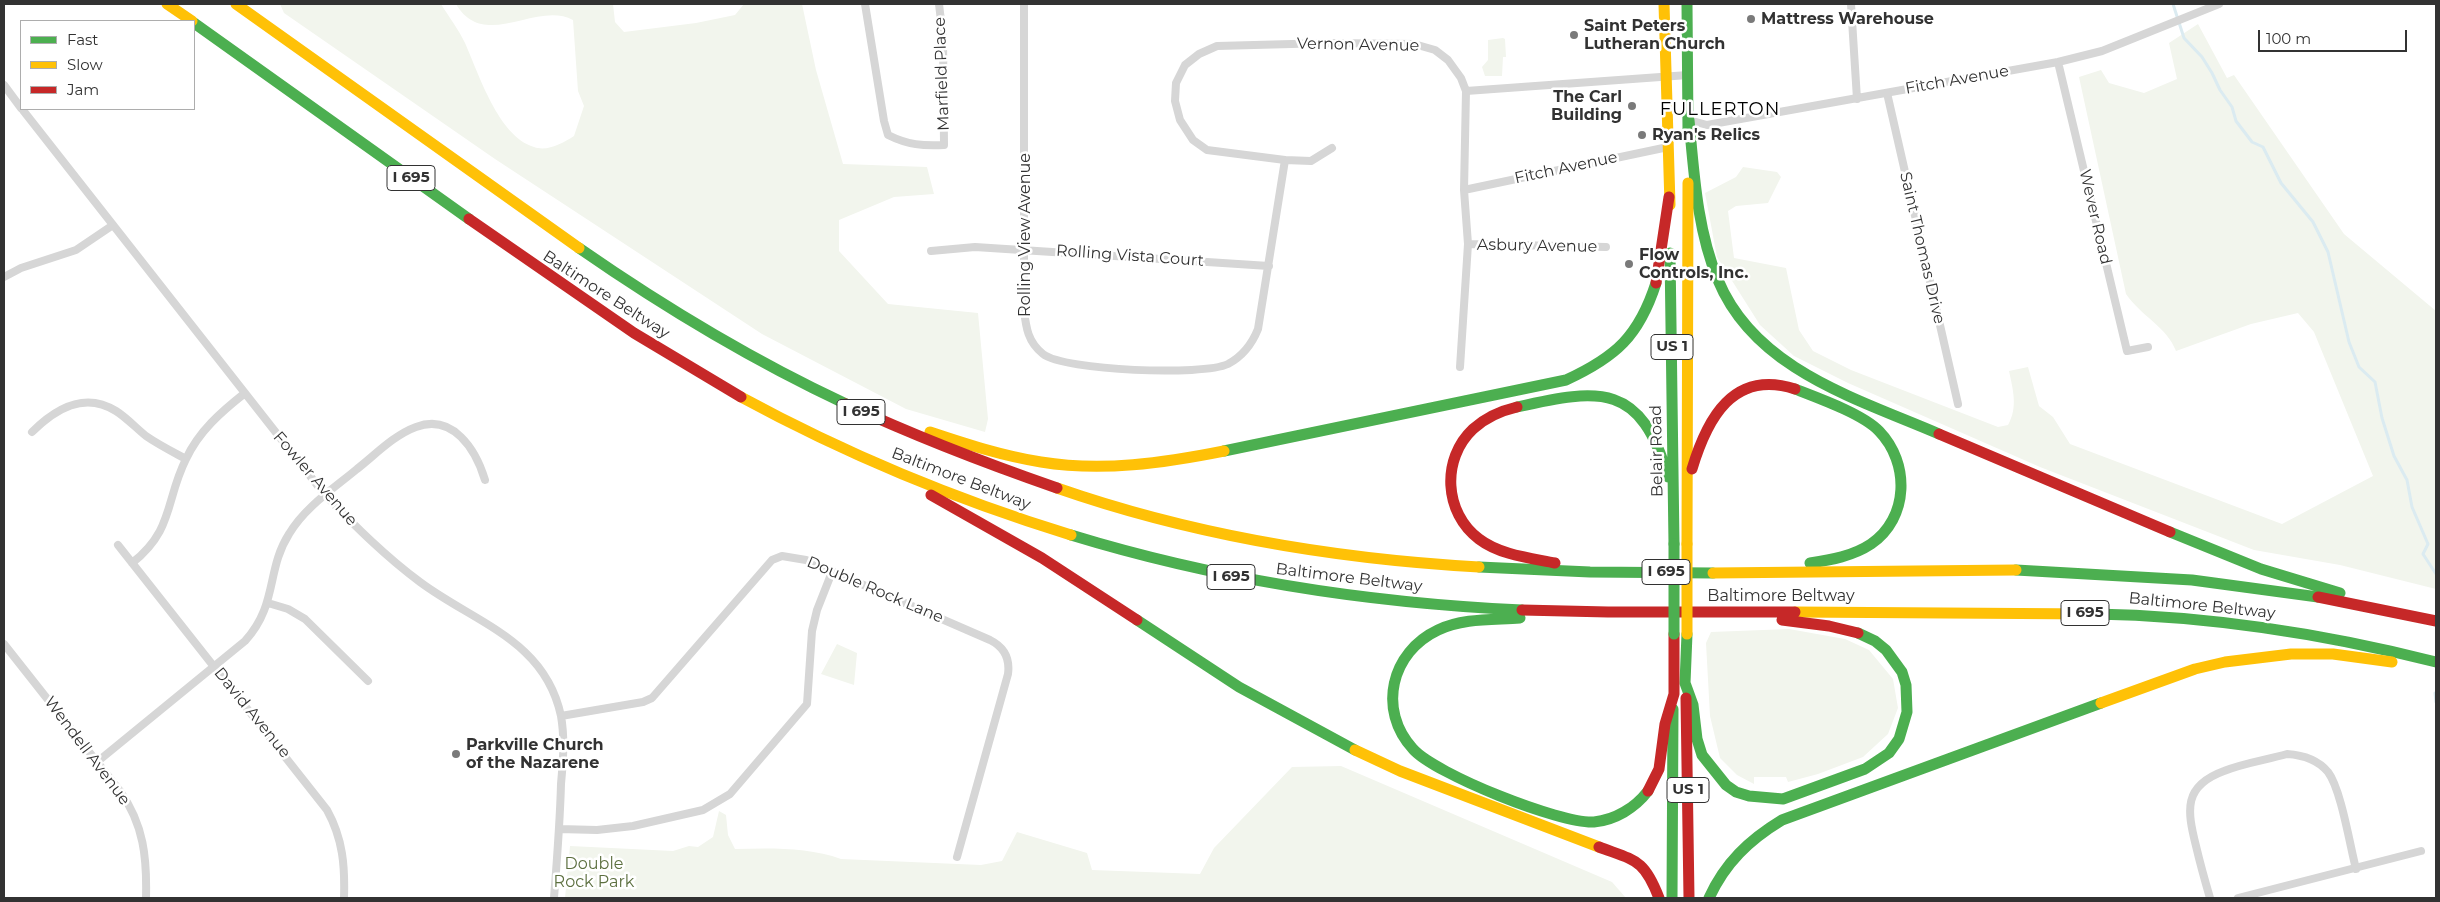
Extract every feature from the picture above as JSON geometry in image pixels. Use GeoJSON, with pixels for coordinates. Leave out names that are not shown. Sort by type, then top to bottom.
{"type":"FeatureCollection","features":[{"type":"Feature","properties":{"kind":"main road","name":"Baltimore Beltway"},"geometry":{"type":"LineString","coordinates":[[167,4],[190,20]]}},
{"type":"Feature","properties":{"kind":"main road","name":"Baltimore Beltway"},"geometry":{"type":"LineString","coordinates":[[236,4],[561,237],[726,343],[849,407],[925,440],[1013,474],[1135,512],[1251,539],[1377,559],[1437,564],[1586,570],[1746,573],[1936,570],[2106,573],[2263,588],[2387,610],[2436,621]]}},
{"type":"Feature","properties":{"kind":"main road","name":"Belair Road"},"geometry":{"type":"LineString","coordinates":[[1664,4],[1670,197],[1674,497],[1672,898]]}},
{"type":"Feature","properties":{"kind":"main road","name":"Belair Road"},"geometry":{"type":"LineString","coordinates":[[1687,4],[1688,544],[1685,682],[1689,898]]}},
{"type":"Feature","properties":{"kind":"main road","name":"Baltimore Beltway"},"geometry":{"type":"LineString","coordinates":[[195,23],[536,268],[630,332],[772,414],[888,470],[1059,532],[1130,553],[1242,579],[1323,592],[1434,605],[1589,612],[2029,612],[2181,618],[2314,636],[2436,662]]}},
{"type":"Feature","properties":{"kind":"main road"},"geometry":{"type":"LineString","coordinates":[[1688,120],[1702,235],[1718,282],[1738,317],[1753,334],[1794,369],[1836,390],[2208,548],[2261,568],[2387,610]]}},
{"type":"Feature","properties":{"kind":"main road"},"geometry":{"type":"LineString","coordinates":[[726,343],[852,402],[910,425],[1002,456],[1032,462],[1086,466],[1155,462],[1217,452],[1536,387],[1566,380],[1594,368],[1621,347],[1633,334],[1652,298],[1660,276],[1670,197]]}},
{"type":"Feature","properties":{"kind":"main road"},"geometry":{"type":"LineString","coordinates":[[1687,487],[1702,433],[1708,421],[1726,401],[1749,389],[1778,385],[1795,389],[1860,418],[1878,430],[1889,443],[1901,470],[1901,504],[1895,518],[1877,540],[1865,548],[1829,561],[1746,573]]}},
{"type":"Feature","properties":{"kind":"main road"},"geometry":{"type":"LineString","coordinates":[[1586,570],[1499,549],[1479,540],[1464,524],[1454,505],[1450,476],[1456,453],[1461,443],[1477,425],[1502,411],[1577,396],[1590,394],[1615,399],[1637,413],[1654,434],[1674,497]]}},
{"type":"Feature","properties":{"kind":"main road"},"geometry":{"type":"LineString","coordinates":[[888,470],[1042,558],[1239,688],[1337,742],[1400,771],[1636,861],[1650,875],[1659,898]]}},
{"type":"Feature","properties":{"kind":"main road"},"geometry":{"type":"LineString","coordinates":[[1589,612],[1454,625],[1439,629],[1420,640],[1401,661],[1392,685],[1390,699],[1394,722],[1404,741],[1427,762],[1468,782],[1576,821],[1606,820],[1631,809],[1649,791],[1656,779],[1662,757],[1666,722],[1672,701]]}},
{"type":"Feature","properties":{"kind":"main road"},"geometry":{"type":"LineString","coordinates":[[1685,682],[1693,705],[1697,739],[1702,756],[1726,785],[1736,792],[1749,796],[1783,799],[1803,793],[1865,769],[1886,756],[1899,740],[1907,718],[1907,692],[1902,668],[1886,649],[1874,641],[1848,630],[1730,613]]}},
{"type":"Feature","properties":{"kind":"main road"},"geometry":{"type":"LineString","coordinates":[[1709,898],[1719,878],[1735,854],[1755,837],[1782,820],[2195,669],[2256,657],[2299,654],[2372,658],[2436,672]]}},
{"type":"Feature","properties":{"kind":"street","name":"Marfield Place"},"geometry":{"type":"LineString","coordinates":[[865,4],[884,121],[888,135],[905,143],[922,146],[944,145],[943,38],[939,4]]}},
{"type":"Feature","properties":{"kind":"street","name":"Rolling View Avenue"},"geometry":{"type":"LineString","coordinates":[[1024,4],[1024,310],[1027,334],[1034,345],[1046,356],[1067,363],[1090,366],[1191,372],[1228,364],[1243,353],[1254,340],[1258,330],[1285,160]]}},
{"type":"Feature","properties":{"kind":"street"},"geometry":{"type":"LineString","coordinates":[[1851,4],[1857,99]]}},
{"type":"Feature","properties":{"kind":"street","name":"Fitch Avenue"},"geometry":{"type":"LineString","coordinates":[[1688,120],[1707,125],[2058,62],[2102,51],[2219,4]]}},
{"type":"Feature","properties":{"kind":"street","name":"Vernon Avenue"},"geometry":{"type":"LineString","coordinates":[[1332,148],[1311,161],[1214,152],[1197,144],[1184,129],[1176,101],[1176,83],[1185,65],[1199,54],[1217,46],[1329,43],[1414,44],[1435,50],[1448,60],[1461,78],[1466,91],[1464,190],[1468,244],[1460,367]]}},
{"type":"Feature","properties":{"kind":"street","name":"Wever Road"},"geometry":{"type":"LineString","coordinates":[[2058,62],[2122,333],[2128,351],[2148,347]]}},
{"type":"Feature","properties":{"kind":"street"},"geometry":{"type":"LineString","coordinates":[[1466,91],[1688,75]]}},
{"type":"Feature","properties":{"kind":"street","name":"Fowler Avenue"},"geometry":{"type":"LineString","coordinates":[[4,85],[20,105]]}},
{"type":"Feature","properties":{"kind":"street","name":"Saint Thomas Drive"},"geometry":{"type":"LineString","coordinates":[[1888,93],[1958,404]]}},
{"type":"Feature","properties":{"kind":"street","name":"Fowler Avenue"},"geometry":{"type":"LineString","coordinates":[[24,110],[325,495],[359,530],[403,569],[444,598],[523,648],[547,679],[561,716],[563,743],[554,898]]}},
{"type":"Feature","properties":{"kind":"street","name":"Fitch Avenue"},"geometry":{"type":"LineString","coordinates":[[1464,190],[1668,147]]}},
{"type":"Feature","properties":{"kind":"street"},"geometry":{"type":"LineString","coordinates":[[4,277],[21,268],[76,250],[113,225]]}},
{"type":"Feature","properties":{"kind":"street","name":"Asbury Avenue"},"geometry":{"type":"LineString","coordinates":[[1468,244],[1606,247]]}},
{"type":"Feature","properties":{"kind":"street","name":"Rolling Vista Court"},"geometry":{"type":"LineString","coordinates":[[931,251],[975,247],[1025,249],[1269,266]]}},
{"type":"Feature","properties":{"kind":"street"},"geometry":{"type":"LineString","coordinates":[[132,563],[145,553],[161,533],[186,459],[205,429],[245,393]]}},
{"type":"Feature","properties":{"kind":"street"},"geometry":{"type":"LineString","coordinates":[[32,432],[58,409],[76,403],[94,403],[117,412],[145,435],[186,459]]}},
{"type":"Feature","properties":{"kind":"street"},"geometry":{"type":"LineString","coordinates":[[97,762],[215,667],[251,634],[268,603],[282,546],[297,522],[325,495],[397,438],[417,427],[427,425],[447,428],[462,437],[479,460],[485,480]]}},
{"type":"Feature","properties":{"kind":"street","name":"David Avenue"},"geometry":{"type":"LineString","coordinates":[[118,545],[327,810],[341,842],[345,864],[344,898]]}},
{"type":"Feature","properties":{"kind":"street","name":"Double Rock Lane"},"geometry":{"type":"LineString","coordinates":[[561,716],[643,702],[652,698],[774,559],[782,556],[793,557],[990,640],[1000,646],[1006,655],[1008,674],[957,857]]}},
{"type":"Feature","properties":{"kind":"street"},"geometry":{"type":"LineString","coordinates":[[559,828],[597,830],[634,826],[704,810],[730,794],[807,704],[812,631],[817,610],[832,572]]}},
{"type":"Feature","properties":{"kind":"street"},"geometry":{"type":"LineString","coordinates":[[268,603],[288,609],[305,619],[368,681]]}},
{"type":"Feature","properties":{"kind":"street","name":"Wendell Avenue"},"geometry":{"type":"LineString","coordinates":[[4,644],[128,802],[140,826],[146,863],[146,898]]}},
{"type":"Feature","properties":{"kind":"street"},"geometry":{"type":"LineString","coordinates":[[2210,898],[2189,820],[2189,806],[2194,792],[2201,783],[2224,771],[2287,754],[2298,754],[2315,761],[2329,773],[2335,787],[2356,869]]}},
{"type":"Feature","properties":{"kind":"street"},"geometry":{"type":"LineString","coordinates":[[2238,898],[2421,851]]}},
{"type":"Feature","properties":{"kind":"green space"},"geometry":{"type":"Polygon","coordinates":[[[280,4],[441,4],[463,38],[483,87],[500,117],[521,141],[534,147],[549,148],[574,136],[584,106],[578,91],[573,20],[559,16],[543,16],[496,25],[481,24],[468,18],[456,4],[613,4],[615,22],[624,32],[696,23],[735,15],[744,4],[802,4],[816,70],[843,164],[927,167],[934,194],[894,197],[839,220],[839,251],[888,304],[978,313],[988,419],[985,432],[906,409],[762,334],[495,159],[284,13],[280,4]]]}},
{"type":"Feature","properties":{"kind":"green space"},"geometry":{"type":"Polygon","coordinates":[[[2198,24],[2227,78],[2234,75],[2344,234],[2436,311],[2436,589],[2340,565],[2254,550],[2040,467],[1848,383],[1794,356],[1760,325],[1717,257],[1705,193],[1736,177],[1743,167],[1777,172],[1781,177],[1768,203],[1736,206],[1728,211],[1734,258],[1786,268],[1799,330],[1813,351],[1851,370],[1998,427],[2008,425],[2013,412],[2014,398],[2009,371],[2028,367],[2039,406],[2053,417],[2070,444],[2282,524],[2373,476],[2314,332],[2298,313],[2251,324],[2176,351],[2160,328],[2126,294],[2079,77],[2101,70],[2109,83],[2144,93],[2177,79],[2169,43],[2198,24]]]}},
{"type":"Feature","properties":{"kind":"green space"},"geometry":{"type":"Polygon","coordinates":[[[1505,39],[1506,57],[1503,57],[1502,76],[1485,76],[1482,67],[1488,60],[1488,40],[1505,39]]]}},
{"type":"Feature","properties":{"kind":"green space"},"geometry":{"type":"Polygon","coordinates":[[[1789,629],[1845,639],[1869,650],[1893,679],[1898,708],[1888,734],[1863,757],[1818,774],[1788,782],[1786,777],[1754,777],[1754,784],[1737,775],[1720,758],[1710,716],[1706,643],[1711,632],[1789,629]]]}},
{"type":"Feature","properties":{"kind":"green space"},"geometry":{"type":"Polygon","coordinates":[[[837,644],[857,653],[854,685],[821,674],[837,644]]]}},
{"type":"Feature","properties":{"kind":"green space","name":"Double Rock Park"},"geometry":{"type":"Polygon","coordinates":[[[1341,766],[1612,882],[1626,898],[565,898],[570,846],[673,851],[689,846],[698,847],[713,837],[719,811],[726,815],[728,835],[735,849],[789,849],[816,852],[841,859],[981,865],[1002,861],[1017,832],[1087,853],[1092,870],[1200,874],[1214,848],[1292,767],[1341,766]]]}},
{"type":"Feature","properties":{"kind":"waterway"},"geometry":{"type":"LineString","coordinates":[[2173,4],[2184,38],[2202,57],[2220,90],[2232,107],[2236,121],[2252,142],[2263,147],[2281,183],[2313,222],[2328,252],[2349,342],[2359,367],[2375,382],[2382,418],[2394,456],[2407,480],[2412,507],[2428,544],[2423,554],[2436,574]]}},
{"type":"Feature","properties":{"kind":"waterway"},"geometry":{"type":"LineString","coordinates":[[2435,693],[2436,702]]}},
{"type":"Feature","properties":{"kind":"traffic: fast"},"geometry":{"type":"LineString","coordinates":[[1687,4],[1688,130]]}},
{"type":"Feature","properties":{"kind":"traffic: fast"},"geometry":{"type":"LineString","coordinates":[[195,24],[469,219]]}},
{"type":"Feature","properties":{"kind":"traffic: fast"},"geometry":{"type":"LineString","coordinates":[[1689,120],[1698,201],[1705,241],[1718,280],[1735,311],[1757,337],[1783,359],[1812,378],[1843,394],[1939,434]]}},
{"type":"Feature","properties":{"kind":"traffic: fast"},"geometry":{"type":"LineString","coordinates":[[579,248],[709,332],[846,404]]}},
{"type":"Feature","properties":{"kind":"traffic: fast"},"geometry":{"type":"LineString","coordinates":[[1670,253],[1674,544]]}},
{"type":"Feature","properties":{"kind":"traffic: fast"},"geometry":{"type":"LineString","coordinates":[[1224,451],[1566,380],[1599,363],[1623,343],[1642,317],[1656,283]]}},
{"type":"Feature","properties":{"kind":"traffic: fast"},"geometry":{"type":"LineString","coordinates":[[1795,389],[1840,407],[1872,425],[1889,444],[1896,458],[1900,474],[1901,490],[1898,505],[1893,520],[1884,533],[1871,544],[1857,552],[1834,559],[1810,563]]}},
{"type":"Feature","properties":{"kind":"traffic: fast"},"geometry":{"type":"LineString","coordinates":[[1517,407],[1572,397],[1595,396],[1614,400],[1631,409],[1645,424],[1657,446],[1668,477]]}},
{"type":"Feature","properties":{"kind":"traffic: fast"},"geometry":{"type":"LineString","coordinates":[[2170,532],[2261,569],[2340,593]]}},
{"type":"Feature","properties":{"kind":"traffic: fast"},"geometry":{"type":"LineString","coordinates":[[1071,535],[1182,565],[1294,587],[1408,602],[1522,610]]}},
{"type":"Feature","properties":{"kind":"traffic: fast"},"geometry":{"type":"LineString","coordinates":[[1674,544],[1674,634]]}},
{"type":"Feature","properties":{"kind":"traffic: fast"},"geometry":{"type":"LineString","coordinates":[[1479,567],[1590,572],[1713,573]]}},
{"type":"Feature","properties":{"kind":"traffic: fast"},"geometry":{"type":"LineString","coordinates":[[2016,570],[2192,580],[2318,597]]}},
{"type":"Feature","properties":{"kind":"traffic: fast"},"geometry":{"type":"LineString","coordinates":[[2095,614],[2181,618],[2267,628],[2352,643],[2436,662]]}},
{"type":"Feature","properties":{"kind":"traffic: fast"},"geometry":{"type":"LineString","coordinates":[[1520,618],[1478,620],[1448,626],[1422,640],[1409,652],[1400,667],[1394,683],[1393,700],[1395,717],[1402,734],[1413,749],[1426,759],[1471,784],[1554,815],[1577,820],[1594,822],[1617,816],[1631,808],[1648,791]]}},
{"type":"Feature","properties":{"kind":"traffic: fast"},"geometry":{"type":"LineString","coordinates":[[1137,620],[1239,687],[1355,750]]}},
{"type":"Feature","properties":{"kind":"traffic: fast"},"geometry":{"type":"LineString","coordinates":[[1687,634],[1685,683],[1693,705],[1697,739],[1702,755],[1726,785],[1736,792],[1749,796],[1783,799],[1865,769],[1889,753],[1899,739],[1907,712],[1906,685],[1902,672],[1886,650],[1875,641],[1858,633]]}},
{"type":"Feature","properties":{"kind":"traffic: fast"},"geometry":{"type":"LineString","coordinates":[[1709,898],[1715,885],[1739,853],[1782,820],[2101,703]]}},
{"type":"Feature","properties":{"kind":"traffic: fast"},"geometry":{"type":"LineString","coordinates":[[1672,898],[1673,709]]}},
{"type":"Feature","properties":{"kind":"traffic: slow"},"geometry":{"type":"LineString","coordinates":[[167,4],[191,20]]}},
{"type":"Feature","properties":{"kind":"traffic: slow"},"geometry":{"type":"LineString","coordinates":[[236,4],[579,248]]}},
{"type":"Feature","properties":{"kind":"traffic: slow"},"geometry":{"type":"LineString","coordinates":[[1664,4],[1670,205]]}},
{"type":"Feature","properties":{"kind":"traffic: slow"},"geometry":{"type":"LineString","coordinates":[[1687,544],[1688,183]]}},
{"type":"Feature","properties":{"kind":"traffic: slow"},"geometry":{"type":"LineString","coordinates":[[741,397],[821,438],[903,474],[986,507],[1071,535]]}},
{"type":"Feature","properties":{"kind":"traffic: slow"},"geometry":{"type":"LineString","coordinates":[[930,432],[999,453],[1064,465],[1133,465],[1224,451]]}},
{"type":"Feature","properties":{"kind":"traffic: slow"},"geometry":{"type":"LineString","coordinates":[[1057,488],[1108,505],[1160,519],[1212,532],[1265,542],[1372,558],[1479,567]]}},
{"type":"Feature","properties":{"kind":"traffic: slow"},"geometry":{"type":"LineString","coordinates":[[1687,544],[1687,634]]}},
{"type":"Feature","properties":{"kind":"traffic: slow"},"geometry":{"type":"LineString","coordinates":[[1713,573],[2016,570]]}},
{"type":"Feature","properties":{"kind":"traffic: slow"},"geometry":{"type":"LineString","coordinates":[[1795,612],[2095,614]]}},
{"type":"Feature","properties":{"kind":"traffic: slow"},"geometry":{"type":"LineString","coordinates":[[2101,703],[2195,669],[2225,662],[2291,654],[2333,654],[2392,662]]}},
{"type":"Feature","properties":{"kind":"traffic: slow"},"geometry":{"type":"LineString","coordinates":[[1355,750],[1400,771],[1599,847]]}},
{"type":"Feature","properties":{"kind":"traffic: jam"},"geometry":{"type":"LineString","coordinates":[[1656,283],[1669,197]]}},
{"type":"Feature","properties":{"kind":"traffic: jam"},"geometry":{"type":"LineString","coordinates":[[469,219],[634,333],[741,397]]}},
{"type":"Feature","properties":{"kind":"traffic: jam"},"geometry":{"type":"LineString","coordinates":[[1692,469],[1698,450],[1715,416],[1739,392],[1755,386],[1773,385],[1795,389]]}},
{"type":"Feature","properties":{"kind":"traffic: jam"},"geometry":{"type":"LineString","coordinates":[[846,404],[950,449],[1057,488]]}},
{"type":"Feature","properties":{"kind":"traffic: jam"},"geometry":{"type":"LineString","coordinates":[[1517,407],[1483,421],[1463,441],[1456,455],[1452,470],[1451,486],[1453,501],[1467,528],[1487,544],[1516,555],[1555,563]]}},
{"type":"Feature","properties":{"kind":"traffic: jam"},"geometry":{"type":"LineString","coordinates":[[1939,434],[2170,532]]}},
{"type":"Feature","properties":{"kind":"traffic: jam"},"geometry":{"type":"LineString","coordinates":[[931,495],[1042,558],[1137,620]]}},
{"type":"Feature","properties":{"kind":"traffic: jam"},"geometry":{"type":"LineString","coordinates":[[2318,597],[2436,621]]}},
{"type":"Feature","properties":{"kind":"traffic: jam"},"geometry":{"type":"LineString","coordinates":[[1522,610],[1795,612]]}},
{"type":"Feature","properties":{"kind":"traffic: jam"},"geometry":{"type":"LineString","coordinates":[[1782,620],[1829,626],[1858,633]]}},
{"type":"Feature","properties":{"kind":"traffic: jam"},"geometry":{"type":"LineString","coordinates":[[1648,791],[1659,769],[1665,724],[1674,694],[1674,634]]}},
{"type":"Feature","properties":{"kind":"traffic: jam"},"geometry":{"type":"LineString","coordinates":[[1686,698],[1689,898]]}},
{"type":"Feature","properties":{"kind":"traffic: jam"},"geometry":{"type":"LineString","coordinates":[[1599,847],[1622,855],[1643,868],[1654,885],[1659,898]]}},
{"type":"Feature","properties":{"kind":"place","name":"Mattress Warehouse"},"geometry":{"type":"Point","coordinates":[1751,19]}},
{"type":"Feature","properties":{"kind":"place","name":"Saint Peters Lutheran Church"},"geometry":{"type":"Point","coordinates":[1574,35]}},
{"type":"Feature","properties":{"kind":"place","name":"The Carl Building"},"geometry":{"type":"Point","coordinates":[1632,106]}},
{"type":"Feature","properties":{"kind":"place","name":"Ryan's Relics"},"geometry":{"type":"Point","coordinates":[1642,135]}},
{"type":"Feature","properties":{"kind":"place","name":"Flow Controls, Inc."},"geometry":{"type":"Point","coordinates":[1629,264]}},
{"type":"Feature","properties":{"kind":"place","name":"Parkville Church of the Nazarene"},"geometry":{"type":"Point","coordinates":[456,754]}},
{"type":"Feature","properties":{"kind":"district","name":"FULLERTON"},"geometry":{"type":"Point","coordinates":[1720,110]}}]}
